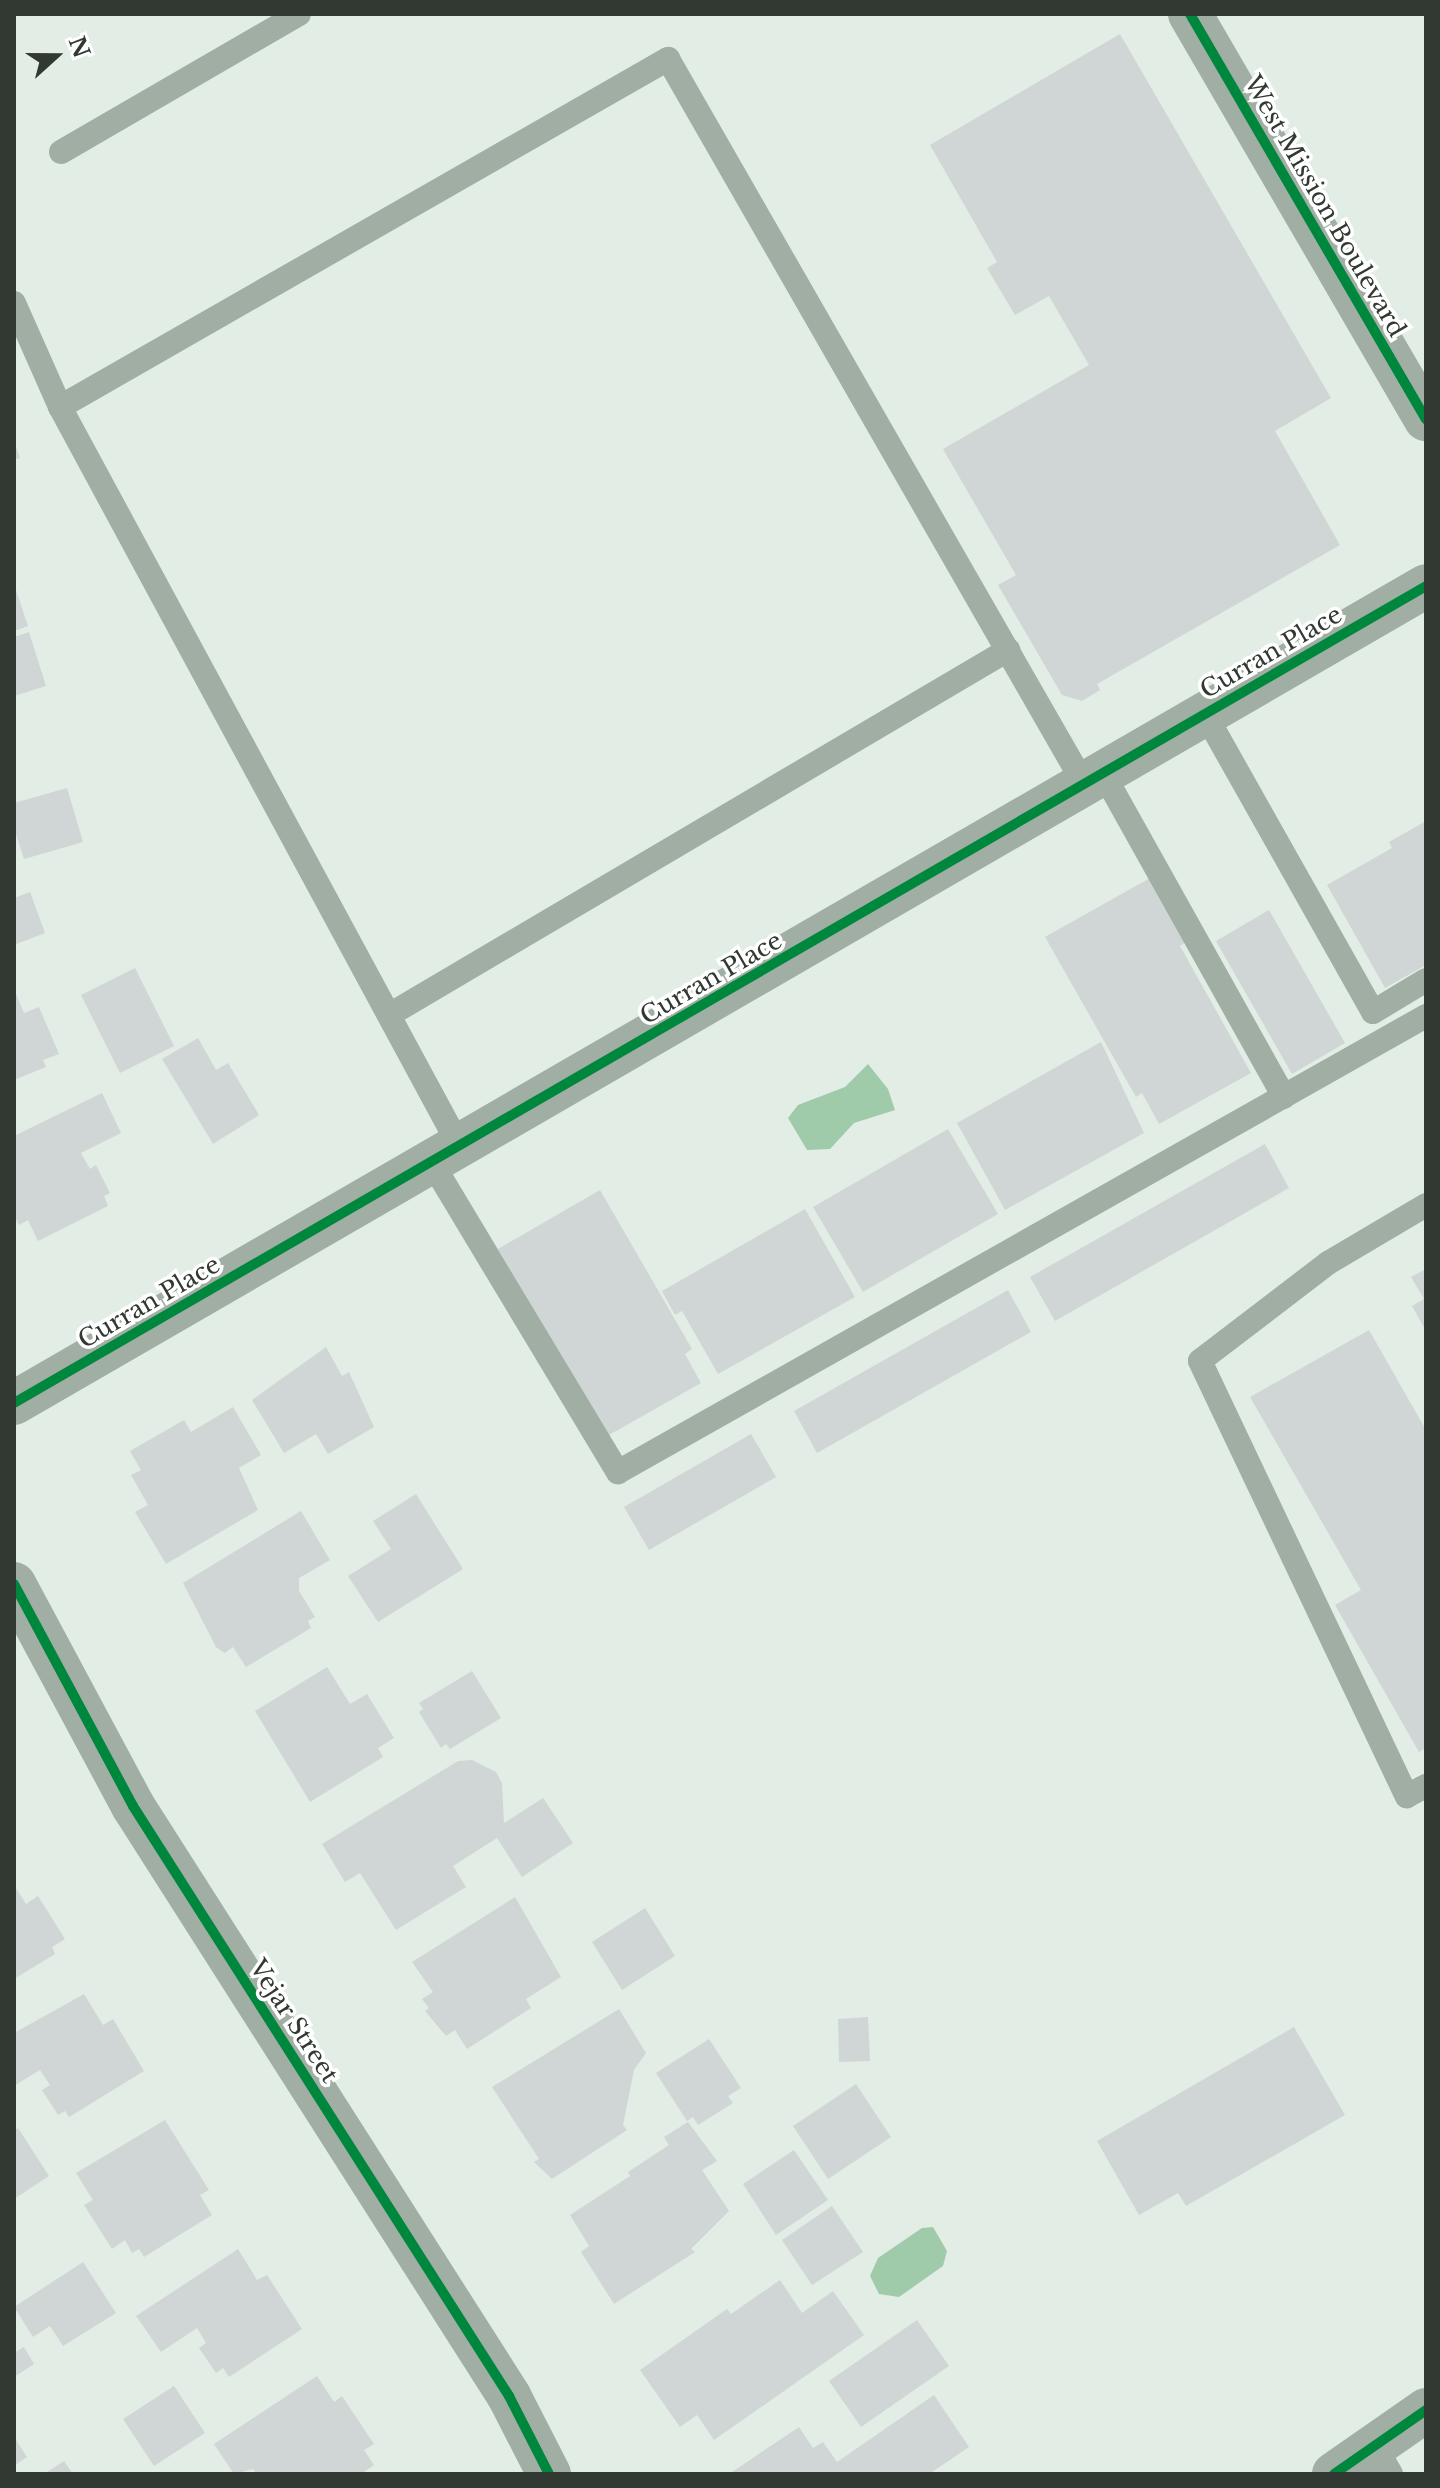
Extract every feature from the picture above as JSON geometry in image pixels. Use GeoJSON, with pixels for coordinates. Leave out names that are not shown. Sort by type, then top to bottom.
{"type":"FeatureCollection","features":[{"type":"Feature","properties":{"kind":"street","name":"West Mission Boulevard"},"geometry":{"type":"LineString","coordinates":[[1190,14],[1426,419]]}},
{"type":"Feature","properties":{"kind":"street","name":"Curran Place"},"geometry":{"type":"LineString","coordinates":[[14,1403],[1426,586]]}},
{"type":"Feature","properties":{"kind":"street","name":"Vejar Street"},"geometry":{"type":"LineString","coordinates":[[14,1584],[133,1806],[509,2396],[549,2474]]}},
{"type":"Feature","properties":{"kind":"street"},"geometry":{"type":"LineString","coordinates":[[1334,2474],[1383,2460],[1426,2410]]}},
{"type":"Feature","properties":{"kind":"lane"},"geometry":{"type":"LineString","coordinates":[[61,152],[299,14]]}},
{"type":"Feature","properties":{"kind":"lane"},"geometry":{"type":"LineString","coordinates":[[60,407],[668,59],[1008,650],[1094,779],[1284,1097]]}},
{"type":"Feature","properties":{"kind":"lane"},"geometry":{"type":"LineString","coordinates":[[14,303],[60,407],[389,1015],[446,1155],[618,1472],[1426,1016]]}},
{"type":"Feature","properties":{"kind":"lane"},"geometry":{"type":"LineString","coordinates":[[389,1015],[1008,650]]}},
{"type":"Feature","properties":{"kind":"lane"},"geometry":{"type":"LineString","coordinates":[[1205,714],[1373,1012],[1426,980]]}},
{"type":"Feature","properties":{"kind":"lane"},"geometry":{"type":"LineString","coordinates":[[1426,1205],[1328,1263],[1200,1361],[1407,1796],[1426,1786]]}},
{"type":"Feature","properties":{"kind":"shaded area"},"geometry":{"type":"Polygon","coordinates":[[[868,1064],[888,1089],[895,1110],[854,1123],[830,1149],[807,1150],[788,1118],[798,1105],[845,1087],[868,1064]]]}},
{"type":"Feature","properties":{"kind":"shaded area"},"geometry":{"type":"Polygon","coordinates":[[[933,2227],[947,2251],[943,2266],[899,2297],[879,2294],[870,2276],[878,2258],[922,2228],[933,2227]]]}},
{"type":"Feature","properties":{"kind":"building"},"geometry":{"type":"Polygon","coordinates":[[[1120,34],[1331,398],[1275,431],[1340,545],[1097,684],[1100,690],[1082,701],[1062,695],[998,585],[1016,575],[943,449],[1089,365],[1049,296],[1015,315],[987,268],[997,262],[930,145],[1120,34]]]}},
{"type":"Feature","properties":{"kind":"building"},"geometry":{"type":"Polygon","coordinates":[[[14,441],[20,458],[14,460],[14,441]]]}},
{"type":"Feature","properties":{"kind":"building"},"geometry":{"type":"Polygon","coordinates":[[[14,584],[28,626],[14,631],[14,584]]]}},
{"type":"Feature","properties":{"kind":"building"},"geometry":{"type":"Polygon","coordinates":[[[29,632],[46,686],[14,696],[14,637],[29,632]]]}},
{"type":"Feature","properties":{"kind":"building"},"geometry":{"type":"Polygon","coordinates":[[[67,788],[83,842],[24,859],[14,828],[14,803],[67,788]]]}},
{"type":"Feature","properties":{"kind":"building"},"geometry":{"type":"Polygon","coordinates":[[[1426,821],[1426,965],[1385,988],[1327,885],[1392,848],[1389,842],[1426,821]]]}},
{"type":"Feature","properties":{"kind":"building"},"geometry":{"type":"Polygon","coordinates":[[[1150,878],[1186,942],[1180,946],[1251,1073],[1159,1124],[1142,1093],[1136,1097],[1045,937],[1150,878]]]}},
{"type":"Feature","properties":{"kind":"building"},"geometry":{"type":"Polygon","coordinates":[[[30,892],[45,933],[14,945],[14,898],[30,892]]]}},
{"type":"Feature","properties":{"kind":"building"},"geometry":{"type":"Polygon","coordinates":[[[1269,910],[1345,1043],[1292,1074],[1216,941],[1269,910]]]}},
{"type":"Feature","properties":{"kind":"building"},"geometry":{"type":"Polygon","coordinates":[[[135,968],[174,1046],[120,1073],[81,995],[135,968]]]}},
{"type":"Feature","properties":{"kind":"building"},"geometry":{"type":"Polygon","coordinates":[[[14,989],[24,1013],[39,1007],[59,1054],[43,1060],[46,1067],[14,1080],[14,989]]]}},
{"type":"Feature","properties":{"kind":"building"},"geometry":{"type":"Polygon","coordinates":[[[198,1038],[216,1070],[228,1063],[259,1115],[213,1144],[162,1059],[198,1038]]]}},
{"type":"Feature","properties":{"kind":"building"},"geometry":{"type":"Polygon","coordinates":[[[1101,1042],[1144,1133],[1005,1210],[957,1123],[1101,1042]]]}},
{"type":"Feature","properties":{"kind":"building"},"geometry":{"type":"Polygon","coordinates":[[[102,1093],[121,1133],[81,1153],[90,1169],[96,1165],[110,1193],[104,1196],[108,1206],[38,1241],[28,1220],[19,1225],[14,1215],[14,1136],[102,1093]]]}},
{"type":"Feature","properties":{"kind":"building"},"geometry":{"type":"Polygon","coordinates":[[[948,1129],[998,1214],[863,1292],[813,1207],[948,1129]]]}},
{"type":"Feature","properties":{"kind":"building"},"geometry":{"type":"Polygon","coordinates":[[[1265,1144],[1289,1188],[1055,1321],[1030,1277],[1265,1144]]]}},
{"type":"Feature","properties":{"kind":"building"},"geometry":{"type":"Polygon","coordinates":[[[600,1190],[692,1349],[685,1354],[701,1383],[609,1435],[498,1249],[600,1190]]]}},
{"type":"Feature","properties":{"kind":"building"},"geometry":{"type":"Polygon","coordinates":[[[805,1209],[855,1297],[718,1374],[682,1311],[675,1315],[662,1291],[805,1209]]]}},
{"type":"Feature","properties":{"kind":"building"},"geometry":{"type":"Polygon","coordinates":[[[1426,1269],[1426,1331],[1412,1306],[1424,1299],[1411,1277],[1426,1269]]]}},
{"type":"Feature","properties":{"kind":"building"},"geometry":{"type":"Polygon","coordinates":[[[1008,1290],[1031,1332],[817,1453],[794,1411],[1008,1290]]]}},
{"type":"Feature","properties":{"kind":"building"},"geometry":{"type":"Polygon","coordinates":[[[1369,1330],[1426,1430],[1426,1748],[1419,1752],[1335,1605],[1361,1590],[1250,1397],[1369,1330]]]}},
{"type":"Feature","properties":{"kind":"building"},"geometry":{"type":"Polygon","coordinates":[[[326,1347],[342,1376],[349,1372],[374,1427],[328,1454],[316,1434],[284,1453],[252,1400],[326,1347]]]}},
{"type":"Feature","properties":{"kind":"building"},"geometry":{"type":"Polygon","coordinates":[[[233,1407],[261,1455],[239,1468],[258,1510],[166,1564],[135,1512],[148,1505],[131,1475],[141,1470],[130,1451],[184,1420],[191,1432],[233,1407]]]}},
{"type":"Feature","properties":{"kind":"building"},"geometry":{"type":"Polygon","coordinates":[[[751,1434],[776,1477],[649,1550],[624,1507],[751,1434]]]}},
{"type":"Feature","properties":{"kind":"building"},"geometry":{"type":"Polygon","coordinates":[[[416,1494],[463,1569],[378,1622],[348,1576],[391,1549],[373,1521],[416,1494]]]}},
{"type":"Feature","properties":{"kind":"building"},"geometry":{"type":"Polygon","coordinates":[[[301,1511],[330,1560],[299,1578],[299,1591],[315,1617],[308,1621],[311,1628],[246,1667],[233,1647],[225,1653],[216,1647],[183,1583],[301,1511]]]}},
{"type":"Feature","properties":{"kind":"building"},"geometry":{"type":"Polygon","coordinates":[[[327,1667],[350,1704],[367,1694],[394,1738],[378,1748],[383,1757],[310,1802],[255,1711],[327,1667]]]}},
{"type":"Feature","properties":{"kind":"building"},"geometry":{"type":"Polygon","coordinates":[[[472,1671],[501,1718],[450,1749],[446,1744],[441,1748],[419,1712],[423,1709],[419,1703],[472,1671]]]}},
{"type":"Feature","properties":{"kind":"building"},"geometry":{"type":"Polygon","coordinates":[[[472,1760],[496,1772],[502,1783],[504,1823],[543,1798],[573,1843],[522,1877],[497,1838],[453,1866],[466,1887],[396,1930],[360,1873],[345,1882],[322,1844],[458,1761],[472,1760]]]}},
{"type":"Feature","properties":{"kind":"building"},"geometry":{"type":"Polygon","coordinates":[[[14,1885],[26,1904],[38,1896],[65,1939],[52,1947],[55,1954],[14,1979],[14,1885]]]}},
{"type":"Feature","properties":{"kind":"building"},"geometry":{"type":"Polygon","coordinates":[[[515,1897],[561,1977],[526,1999],[531,2008],[467,2049],[455,2030],[446,2036],[425,2011],[429,2008],[422,1999],[433,1992],[412,1962],[515,1897]]]}},
{"type":"Feature","properties":{"kind":"building"},"geometry":{"type":"Polygon","coordinates":[[[645,1908],[675,1956],[622,1990],[592,1942],[645,1908]]]}},
{"type":"Feature","properties":{"kind":"building"},"geometry":{"type":"Polygon","coordinates":[[[84,1994],[103,2025],[113,2019],[144,2071],[69,2117],[65,2111],[58,2115],[42,2090],[50,2085],[40,2070],[14,2086],[14,2033],[84,1994]]]}},
{"type":"Feature","properties":{"kind":"building"},"geometry":{"type":"Polygon","coordinates":[[[619,2009],[646,2053],[634,2070],[623,2125],[627,2130],[552,2179],[534,2162],[539,2159],[492,2087],[619,2009]]]}},
{"type":"Feature","properties":{"kind":"building"},"geometry":{"type":"Polygon","coordinates":[[[868,2017],[870,2061],[839,2062],[838,2019],[868,2017]]]}},
{"type":"Feature","properties":{"kind":"building"},"geometry":{"type":"Polygon","coordinates":[[[1294,2027],[1345,2115],[1186,2206],[1178,2193],[1139,2215],[1097,2141],[1294,2027]]]}},
{"type":"Feature","properties":{"kind":"building"},"geometry":{"type":"Polygon","coordinates":[[[709,2039],[741,2088],[728,2096],[733,2103],[698,2125],[693,2117],[687,2121],[656,2073],[709,2039]]]}},
{"type":"Feature","properties":{"kind":"building"},"geometry":{"type":"Polygon","coordinates":[[[856,2084],[891,2137],[828,2179],[793,2126],[856,2084]]]}},
{"type":"Feature","properties":{"kind":"building"},"geometry":{"type":"Polygon","coordinates":[[[165,2120],[209,2190],[200,2195],[212,2215],[144,2257],[139,2249],[132,2253],[125,2240],[112,2249],[84,2205],[93,2200],[76,2173],[165,2120]]]}},
{"type":"Feature","properties":{"kind":"building"},"geometry":{"type":"Polygon","coordinates":[[[688,2122],[717,2161],[702,2170],[729,2211],[691,2249],[695,2252],[614,2304],[581,2252],[589,2246],[570,2215],[630,2176],[628,2172],[669,2145],[664,2137],[688,2122]]]}},
{"type":"Feature","properties":{"kind":"building"},"geometry":{"type":"Polygon","coordinates":[[[18,2128],[49,2176],[14,2199],[14,2131],[18,2128]]]}},
{"type":"Feature","properties":{"kind":"building"},"geometry":{"type":"Polygon","coordinates":[[[794,2150],[828,2200],[776,2235],[743,2184],[794,2150]]]}},
{"type":"Feature","properties":{"kind":"building"},"geometry":{"type":"Polygon","coordinates":[[[832,2206],[863,2252],[812,2285],[782,2240],[832,2206]]]}},
{"type":"Feature","properties":{"kind":"building"},"geometry":{"type":"Polygon","coordinates":[[[238,2249],[257,2280],[267,2275],[302,2329],[229,2377],[223,2368],[216,2373],[199,2348],[206,2343],[197,2328],[161,2352],[136,2316],[238,2249]]]}},
{"type":"Feature","properties":{"kind":"building"},"geometry":{"type":"Polygon","coordinates":[[[83,2262],[116,2313],[63,2346],[50,2326],[33,2337],[14,2307],[83,2262]]]}},
{"type":"Feature","properties":{"kind":"building"},"geometry":{"type":"Polygon","coordinates":[[[780,2280],[802,2313],[833,2291],[864,2335],[714,2440],[697,2415],[680,2427],[640,2370],[727,2309],[731,2314],[780,2280]]]}},
{"type":"Feature","properties":{"kind":"building"},"geometry":{"type":"Polygon","coordinates":[[[917,2320],[949,2366],[861,2427],[829,2381],[917,2320]]]}},
{"type":"Feature","properties":{"kind":"building"},"geometry":{"type":"Polygon","coordinates":[[[24,2347],[34,2364],[14,2377],[14,2353],[24,2347]]]}},
{"type":"Feature","properties":{"kind":"building"},"geometry":{"type":"Polygon","coordinates":[[[317,2376],[334,2402],[342,2396],[374,2444],[364,2450],[374,2465],[361,2474],[256,2474],[253,2469],[234,2474],[214,2444],[317,2376]]]}},
{"type":"Feature","properties":{"kind":"building"},"geometry":{"type":"Polygon","coordinates":[[[174,2386],[205,2433],[154,2466],[123,2419],[174,2386]]]}},
{"type":"Feature","properties":{"kind":"building"},"geometry":{"type":"Polygon","coordinates":[[[934,2395],[969,2447],[929,2474],[729,2474],[799,2427],[813,2448],[823,2442],[837,2462],[934,2395]]]}},
{"type":"Feature","properties":{"kind":"building"},"geometry":{"type":"Polygon","coordinates":[[[14,2437],[27,2457],[14,2466],[14,2437]]]}},
{"type":"Feature","properties":{"kind":"building"},"geometry":{"type":"Polygon","coordinates":[[[64,2461],[73,2474],[44,2474],[64,2461]]]}},
{"type":"Feature","properties":{"kind":"cycle path"},"geometry":{"type":"LineString","coordinates":[[1190,14],[1426,419]]}},
{"type":"Feature","properties":{"kind":"cycle path"},"geometry":{"type":"LineString","coordinates":[[14,1403],[1426,586]]}},
{"type":"Feature","properties":{"kind":"cycle path"},"geometry":{"type":"LineString","coordinates":[[14,1584],[133,1806],[509,2396],[549,2474]]}},
{"type":"Feature","properties":{"kind":"cycle path"},"geometry":{"type":"LineString","coordinates":[[1334,2474],[1426,2410]]}}]}
